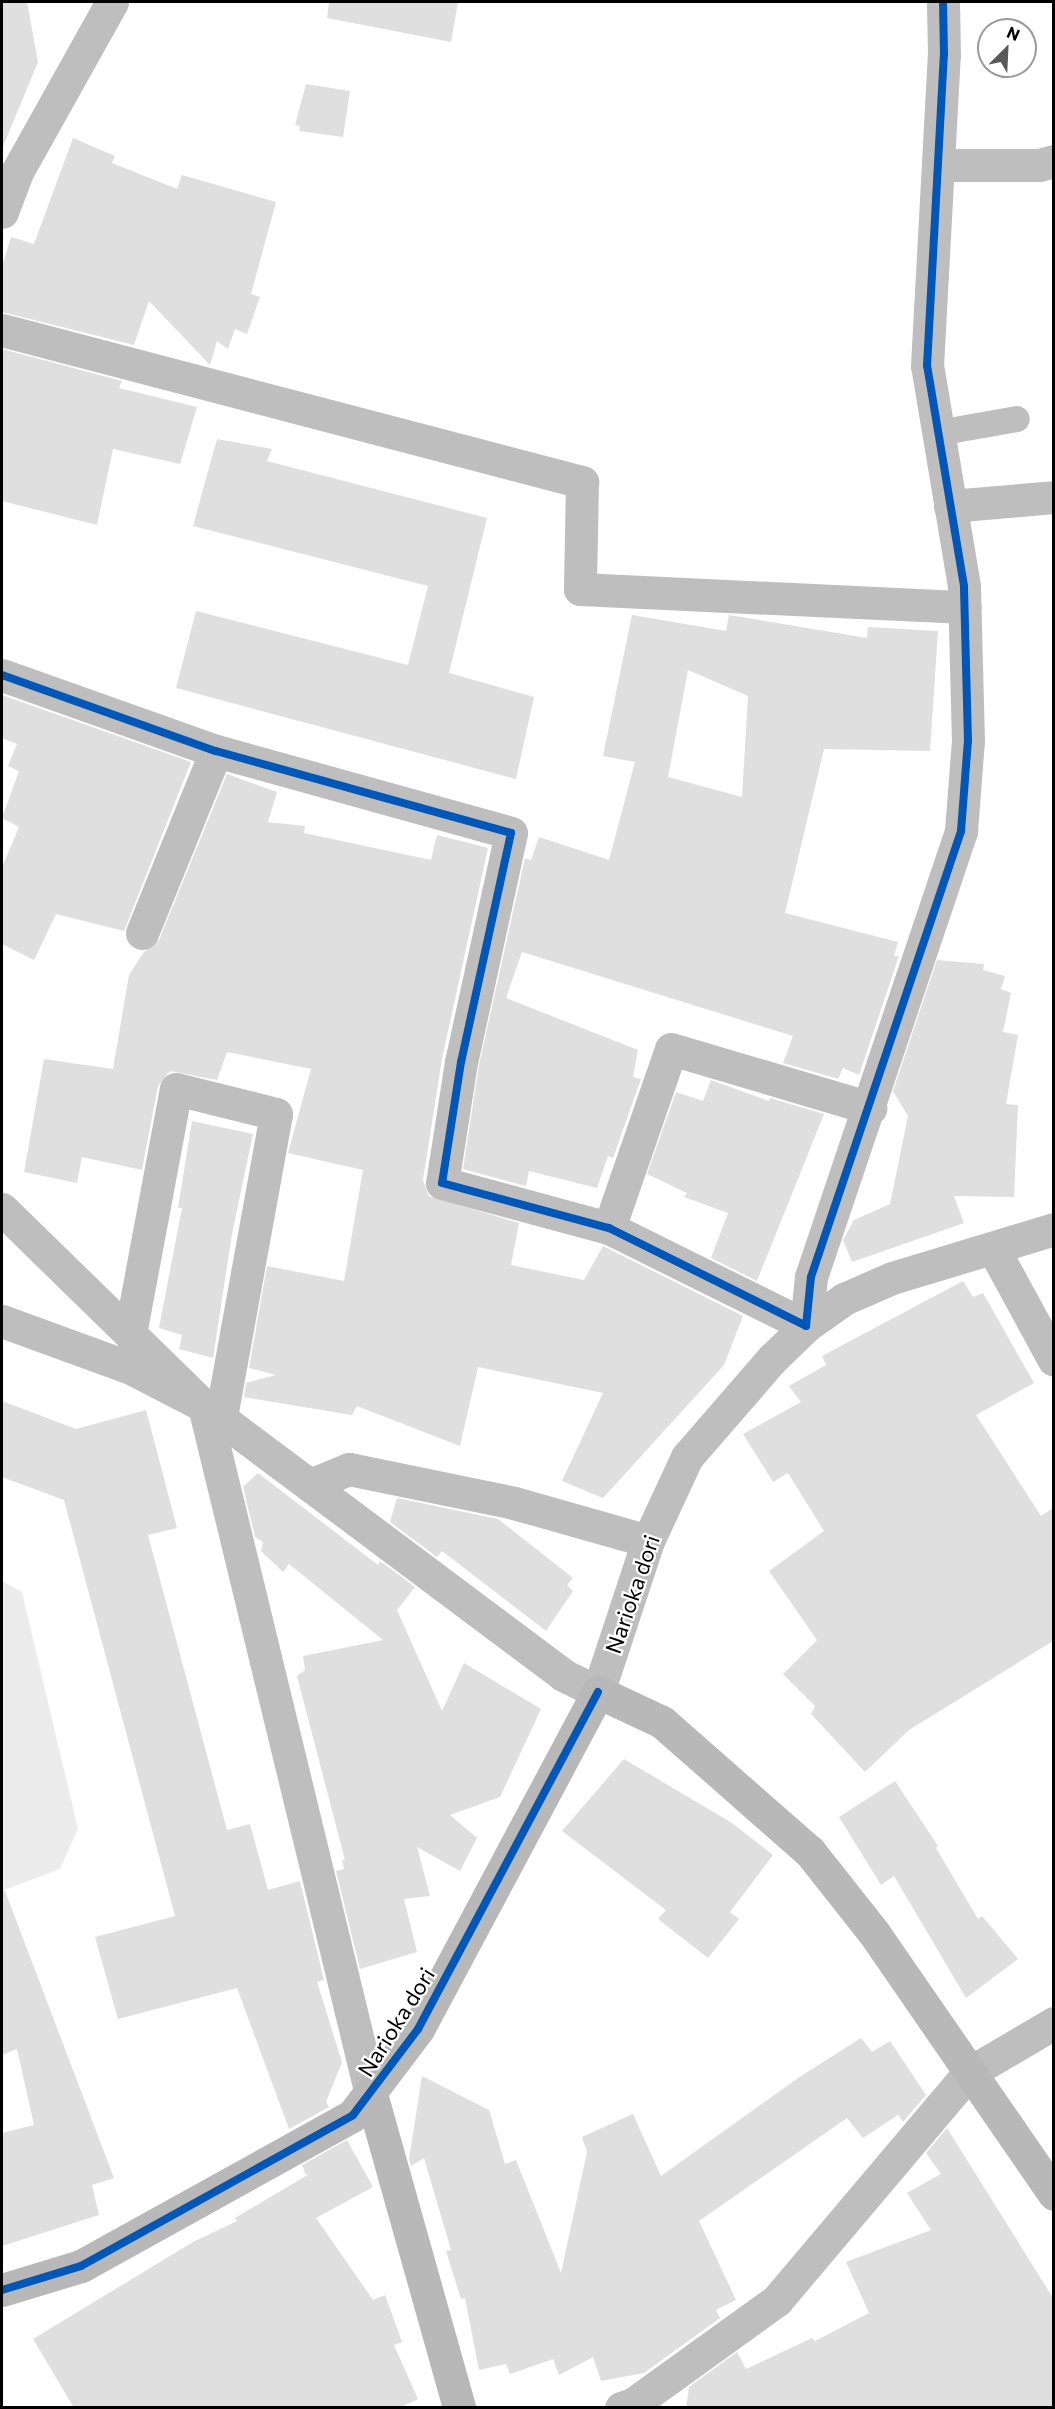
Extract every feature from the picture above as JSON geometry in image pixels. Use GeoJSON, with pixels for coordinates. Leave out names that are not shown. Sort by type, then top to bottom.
{"type":"FeatureCollection","features":[{"type":"Feature","properties":{"kind":"street"},"geometry":{"type":"LineString","coordinates":[[2,212],[9,170],[112,2]]}},
{"type":"Feature","properties":{"kind":"street"},"geometry":{"type":"LineString","coordinates":[[2,675],[216,752],[511,833],[461,1062],[441,1183],[609,1228],[806,1326],[811,1277],[870,1108],[961,831],[968,741],[966,607],[927,366],[938,165],[943,2]]}},
{"type":"Feature","properties":{"kind":"street"},"geometry":{"type":"LineString","coordinates":[[938,165],[1039,165],[1053,161]]}},
{"type":"Feature","properties":{"kind":"street"},"geometry":{"type":"LineString","coordinates":[[2,330],[582,482],[580,589],[966,607]]}},
{"type":"Feature","properties":{"kind":"street"},"geometry":{"type":"LineString","coordinates":[[950,506],[1053,497]]}},
{"type":"Feature","properties":{"kind":"street"},"geometry":{"type":"LineString","coordinates":[[142,933],[216,752]]}},
{"type":"Feature","properties":{"kind":"street"},"geometry":{"type":"LineString","coordinates":[[609,1228],[671,1049],[870,1108]]}},
{"type":"Feature","properties":{"kind":"street"},"geometry":{"type":"LineString","coordinates":[[130,1334],[176,1089],[276,1114],[213,1412],[371,2094],[459,2408]]}},
{"type":"Feature","properties":{"kind":"street"},"geometry":{"type":"LineString","coordinates":[[2,1209],[213,1412],[563,1675],[662,1722],[810,1852],[874,1933],[1053,2194]]}},
{"type":"Feature","properties":{"kind":"street","name":"Narioka dori"},"geometry":{"type":"LineString","coordinates":[[2,2290],[81,2266],[352,2115],[371,2094],[418,2029],[598,1692],[648,1541],[687,1457],[806,1326],[844,1299],[892,1278],[994,1250],[1053,1229]]}},
{"type":"Feature","properties":{"kind":"street"},"geometry":{"type":"LineString","coordinates":[[994,1250],[1053,1360]]}},
{"type":"Feature","properties":{"kind":"street"},"geometry":{"type":"LineString","coordinates":[[2,1321],[133,1369],[213,1412]]}},
{"type":"Feature","properties":{"kind":"street"},"geometry":{"type":"LineString","coordinates":[[310,1485],[349,1470],[514,1503],[648,1541]]}},
{"type":"Feature","properties":{"kind":"street"},"geometry":{"type":"LineString","coordinates":[[621,2408],[633,2404],[777,2301],[969,2073],[1053,2023]]}},
{"type":"Feature","properties":{"kind":"lane"},"geometry":{"type":"LineString","coordinates":[[938,433],[1017,419]]}},
{"type":"Feature","properties":{"kind":"shaded area"},"geometry":{"type":"Polygon","coordinates":[[[2,1581],[22,1592],[78,1829],[60,1869],[2,1891],[2,1581]]]}},
{"type":"Feature","properties":{"kind":"building"},"geometry":{"type":"Polygon","coordinates":[[[2,2],[27,2],[38,62],[2,149],[2,2]]]}},
{"type":"Feature","properties":{"kind":"building"},"geometry":{"type":"Polygon","coordinates":[[[329,2],[458,2],[451,42],[327,18],[329,2]]]}},
{"type":"Feature","properties":{"kind":"building"},"geometry":{"type":"Polygon","coordinates":[[[306,84],[350,91],[343,137],[299,131],[300,126],[295,125],[306,84]]]}},
{"type":"Feature","properties":{"kind":"building"},"geometry":{"type":"Polygon","coordinates":[[[73,138],[115,156],[112,163],[177,189],[182,175],[276,202],[251,294],[260,297],[247,334],[235,329],[228,349],[217,341],[210,365],[149,301],[134,345],[2,312],[2,267],[11,237],[34,244],[73,138]]]}},
{"type":"Feature","properties":{"kind":"building"},"geometry":{"type":"Polygon","coordinates":[[[2,349],[122,381],[119,388],[197,407],[180,464],[113,449],[97,525],[2,501],[2,349]]]}},
{"type":"Feature","properties":{"kind":"building"},"geometry":{"type":"Polygon","coordinates":[[[217,439],[272,449],[267,461],[487,518],[449,673],[534,697],[516,779],[176,688],[196,611],[408,665],[428,586],[193,526],[217,439]]]}},
{"type":"Feature","properties":{"kind":"building"},"geometry":{"type":"Polygon","coordinates":[[[632,615],[726,631],[729,615],[867,638],[868,627],[938,631],[930,751],[824,749],[785,913],[898,942],[894,956],[899,956],[859,1075],[843,1068],[838,1079],[783,1063],[793,1036],[522,952],[506,998],[638,1050],[633,1077],[641,1079],[613,1158],[608,1156],[597,1188],[529,1171],[526,1186],[463,1169],[479,1065],[525,858],[531,860],[539,837],[609,860],[635,762],[603,756],[632,615]],[[688,670],[668,777],[742,797],[748,696],[688,670]]]}},
{"type":"Feature","properties":{"kind":"building"},"geometry":{"type":"Polygon","coordinates":[[[2,695],[191,762],[124,931],[56,914],[34,960],[2,944],[2,867],[19,827],[2,818],[19,771],[8,766],[17,744],[2,738],[2,695]]]}},
{"type":"Feature","properties":{"kind":"building"},"geometry":{"type":"Polygon","coordinates":[[[227,774],[277,792],[268,822],[305,826],[304,833],[431,860],[437,835],[488,848],[442,1059],[423,1180],[429,1196],[519,1223],[511,1265],[584,1280],[603,1246],[743,1316],[724,1365],[603,1498],[562,1481],[603,1393],[478,1367],[460,1446],[357,1406],[352,1415],[244,1397],[246,1383],[276,1375],[249,1368],[267,1266],[344,1281],[363,1170],[288,1153],[311,1069],[227,1052],[217,1080],[170,1071],[158,1086],[142,1170],[82,1157],[77,1183],[24,1172],[44,1059],[113,1069],[129,975],[144,952],[159,940],[227,774]]]}},
{"type":"Feature","properties":{"kind":"building"},"geometry":{"type":"Polygon","coordinates":[[[937,960],[984,964],[983,970],[1005,976],[1001,989],[1011,993],[1003,1032],[1018,1035],[1006,1104],[1018,1105],[1014,1197],[954,1196],[964,1223],[852,1262],[843,1240],[854,1220],[890,1204],[908,1116],[893,1091],[937,960]]]}},
{"type":"Feature","properties":{"kind":"building"},"geometry":{"type":"Polygon","coordinates":[[[711,1080],[769,1101],[770,1098],[824,1114],[757,1281],[711,1258],[728,1213],[684,1197],[687,1193],[647,1174],[676,1092],[703,1101],[711,1080]]]}},
{"type":"Feature","properties":{"kind":"building"},"geometry":{"type":"Polygon","coordinates":[[[192,1121],[253,1134],[232,1234],[213,1358],[179,1349],[182,1335],[159,1328],[182,1208],[178,1208],[192,1121]]]}},
{"type":"Feature","properties":{"kind":"building"},"geometry":{"type":"Polygon","coordinates":[[[963,1281],[973,1297],[983,1293],[1034,1383],[976,1415],[1041,1516],[1053,1508],[1053,1641],[909,1730],[865,1772],[811,1714],[815,1706],[783,1674],[817,1640],[769,1571],[824,1531],[788,1473],[773,1482],[743,1434],[801,1402],[789,1386],[826,1365],[822,1356],[963,1281]]]}},
{"type":"Feature","properties":{"kind":"building"},"geometry":{"type":"Polygon","coordinates":[[[2,1401],[76,1429],[146,1410],[177,1528],[148,1535],[227,1830],[250,1824],[268,1890],[300,1881],[324,1980],[317,1982],[342,2062],[326,2102],[329,2107],[289,2129],[237,1988],[118,2019],[95,1937],[175,1916],[64,1500],[2,1477],[2,1401]]]}},
{"type":"Feature","properties":{"kind":"building"},"geometry":{"type":"Polygon","coordinates":[[[258,1473],[378,1565],[380,1561],[415,1587],[397,1610],[442,1711],[464,1663],[541,1709],[500,1797],[450,1815],[477,1838],[460,1871],[417,1847],[430,1896],[404,1899],[417,1952],[360,1969],[336,1871],[344,1869],[342,1860],[345,1860],[297,1676],[305,1670],[303,1656],[383,1640],[289,1564],[283,1572],[261,1551],[263,1542],[255,1537],[243,1487],[258,1473]]]}},
{"type":"Feature","properties":{"kind":"building"},"geometry":{"type":"Polygon","coordinates":[[[397,1498],[498,1519],[573,1578],[567,1585],[573,1591],[546,1631],[442,1551],[437,1557],[390,1522],[397,1498]]]}},
{"type":"Feature","properties":{"kind":"building"},"geometry":{"type":"Polygon","coordinates":[[[624,1759],[732,1823],[773,1855],[730,1912],[739,1919],[708,1958],[658,1919],[666,1910],[562,1831],[624,1759]]]}},
{"type":"Feature","properties":{"kind":"building"},"geometry":{"type":"Polygon","coordinates":[[[895,1781],[938,1846],[936,1848],[978,1919],[982,1916],[1018,1959],[966,1998],[894,1876],[881,1885],[839,1817],[895,1781]]]}},
{"type":"Feature","properties":{"kind":"building"},"geometry":{"type":"Polygon","coordinates":[[[2,1891],[5,1891],[114,2178],[92,2185],[99,2215],[2,2246],[2,2133],[34,2125],[17,2049],[2,2055],[2,1891]]]}},
{"type":"Feature","properties":{"kind":"building"},"geometry":{"type":"Polygon","coordinates":[[[861,2038],[872,2052],[890,2041],[926,2095],[903,2122],[898,2115],[863,2138],[847,2118],[699,2221],[736,2300],[716,2310],[720,2318],[644,2373],[601,2381],[593,2357],[559,2375],[553,2359],[510,2374],[506,2364],[479,2370],[465,2298],[461,2299],[446,2251],[451,2250],[424,2158],[411,2166],[409,2159],[422,2076],[489,2110],[505,2164],[516,2160],[561,2273],[587,2152],[582,2137],[633,2114],[661,2176],[798,2078],[861,2038]]]}},
{"type":"Feature","properties":{"kind":"building"},"geometry":{"type":"Polygon","coordinates":[[[947,2128],[1053,2298],[1053,2408],[686,2408],[689,2387],[737,2352],[746,2369],[812,2338],[815,2341],[869,2313],[846,2262],[931,2230],[907,2193],[941,2174],[926,2153],[947,2128]]]}},
{"type":"Feature","properties":{"kind":"building"},"geometry":{"type":"Polygon","coordinates":[[[347,2140],[373,2187],[316,2218],[373,2300],[385,2295],[402,2342],[394,2345],[418,2399],[399,2408],[74,2408],[33,2339],[193,2242],[237,2221],[235,2218],[311,2173],[306,2175],[302,2165],[347,2140]]]}},
{"type":"Feature","properties":{"kind":"cycle path"},"geometry":{"type":"LineString","coordinates":[[2,675],[216,751],[511,833],[461,1062],[442,1183],[609,1228],[806,1326],[811,1277],[961,831],[968,741],[964,586],[927,366],[944,55],[943,2]]}},
{"type":"Feature","properties":{"kind":"cycle path"},"geometry":{"type":"LineString","coordinates":[[2,2290],[81,2266],[353,2115],[418,2029],[598,1692]]}}]}
